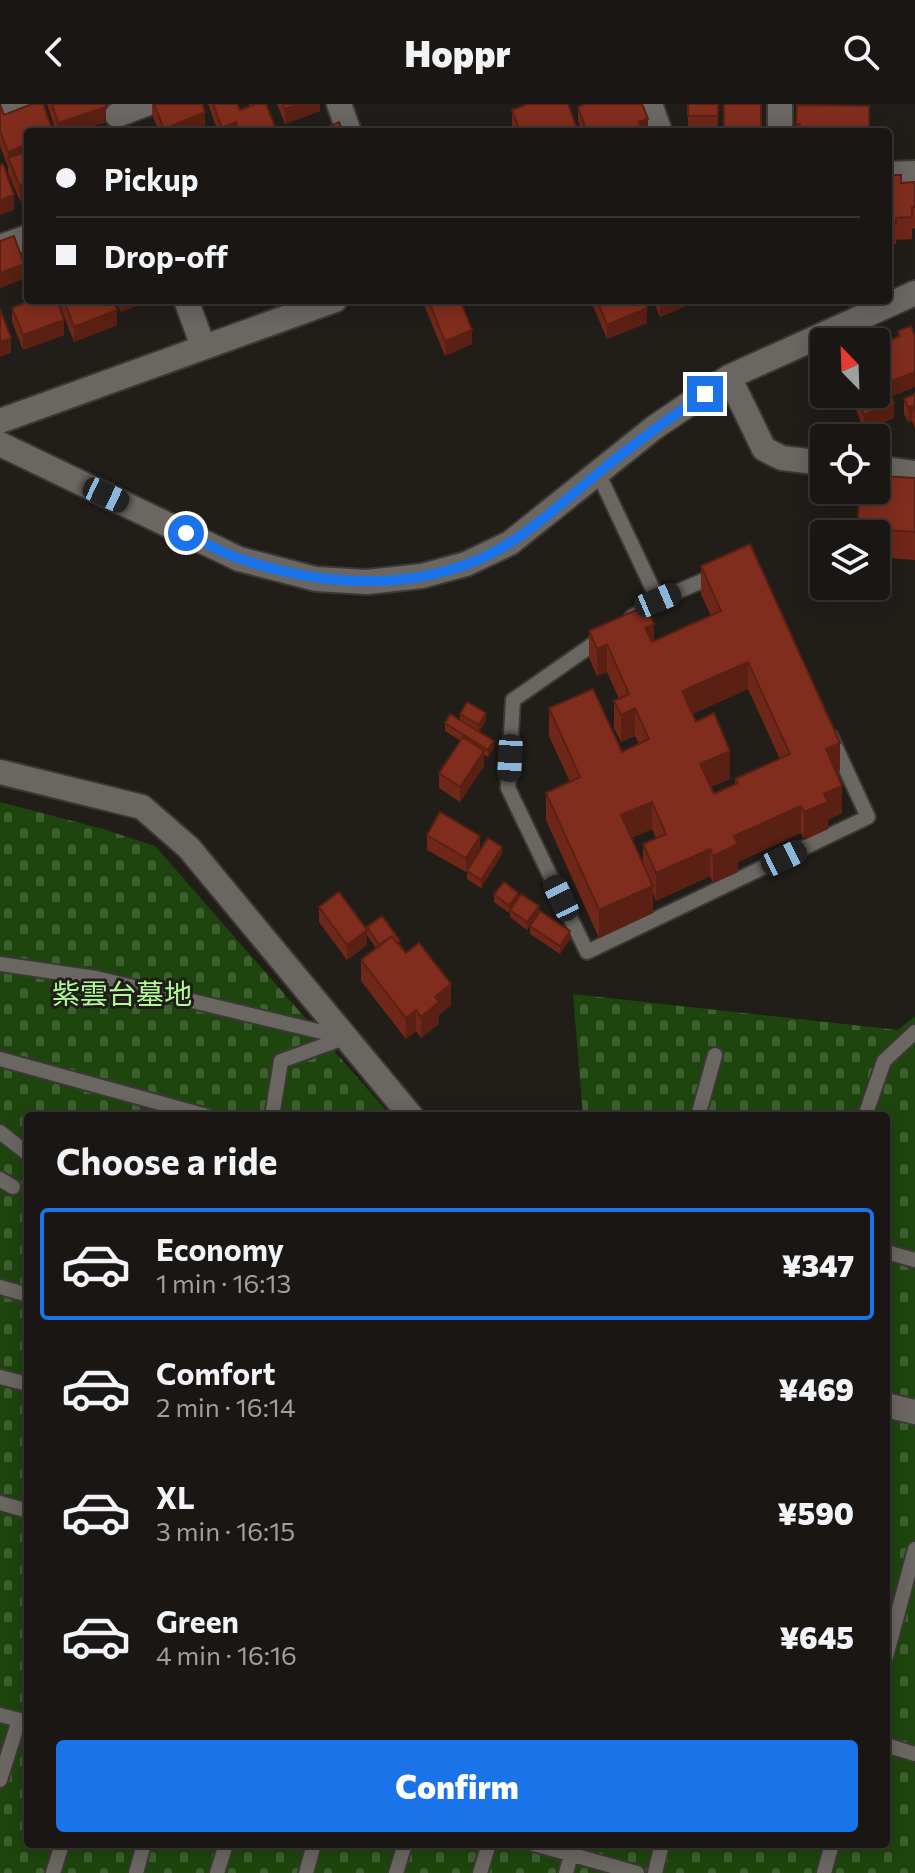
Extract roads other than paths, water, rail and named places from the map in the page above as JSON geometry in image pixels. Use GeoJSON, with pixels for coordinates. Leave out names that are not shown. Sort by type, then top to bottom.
{"type":"FeatureCollection","features":[{"type":"Feature","properties":{"kind":"street"},"geometry":{"type":"LineString","coordinates":[[0,111],[19,104]]}},
{"type":"Feature","properties":{"kind":"street"},"geometry":{"type":"LineString","coordinates":[[118,117],[146,104]]}},
{"type":"Feature","properties":{"kind":"street"},"geometry":{"type":"LineString","coordinates":[[339,104],[348,128]]}},
{"type":"Feature","properties":{"kind":"street"},"geometry":{"type":"LineString","coordinates":[[650,104],[659,128]]}},
{"type":"Feature","properties":{"kind":"street"},"geometry":{"type":"LineString","coordinates":[[780,104],[780,128]]}},
{"type":"Feature","properties":{"kind":"street"},"geometry":{"type":"LineString","coordinates":[[892,174],[915,173]]}},
{"type":"Feature","properties":{"kind":"street"},"geometry":{"type":"LineString","coordinates":[[0,247],[24,238]]}},
{"type":"Feature","properties":{"kind":"street"},"geometry":{"type":"LineString","coordinates":[[892,303],[915,293]]}},
{"type":"Feature","properties":{"kind":"street"},"geometry":{"type":"LineString","coordinates":[[187,304],[203,346]]}},
{"type":"Feature","properties":{"kind":"street"},"geometry":{"type":"LineString","coordinates":[[0,421],[324,304]]}},
{"type":"Feature","properties":{"kind":"street"},"geometry":{"type":"LineString","coordinates":[[0,444],[239,559],[316,579],[367,582],[422,576],[466,564],[510,543],[655,427],[729,377],[891,304]]}},
{"type":"Feature","properties":{"kind":"street"},"geometry":{"type":"LineString","coordinates":[[729,377],[764,449],[782,458],[810,461]]}},
{"type":"Feature","properties":{"kind":"street"},"geometry":{"type":"LineString","coordinates":[[890,470],[915,473]]}},
{"type":"Feature","properties":{"kind":"street"},"geometry":{"type":"LineString","coordinates":[[0,772],[142,807],[189,848],[408,1112]]}},
{"type":"Feature","properties":{"kind":"street"},"geometry":{"type":"LineString","coordinates":[[890,1406],[915,1412]]}},
{"type":"Feature","properties":{"kind":"lane"},"geometry":{"type":"LineString","coordinates":[[598,473],[658,600]]}},
{"type":"Feature","properties":{"kind":"lane"},"geometry":{"type":"LineString","coordinates":[[724,571],[658,600],[513,700],[508,788],[587,952],[868,817],[822,717]]}},
{"type":"Feature","properties":{"kind":"lane"},"geometry":{"type":"LineString","coordinates":[[0,964],[96,978],[344,1038]]}},
{"type":"Feature","properties":{"kind":"lane"},"geometry":{"type":"LineString","coordinates":[[866,1112],[884,1061],[915,1032]]}},
{"type":"Feature","properties":{"kind":"lane"},"geometry":{"type":"LineString","coordinates":[[273,1112],[281,1061],[344,1038]]}},
{"type":"Feature","properties":{"kind":"lane"},"geometry":{"type":"LineString","coordinates":[[699,1112],[715,1055]]}},
{"type":"Feature","properties":{"kind":"lane"},"geometry":{"type":"LineString","coordinates":[[0,1059],[192,1112]]}},
{"type":"Feature","properties":{"kind":"lane"},"geometry":{"type":"LineString","coordinates":[[0,1132],[24,1151]]}},
{"type":"Feature","properties":{"kind":"lane"},"geometry":{"type":"LineString","coordinates":[[890,1253],[915,1260]]}},
{"type":"Feature","properties":{"kind":"lane"},"geometry":{"type":"LineString","coordinates":[[0,1287],[24,1294]]}},
{"type":"Feature","properties":{"kind":"lane"},"geometry":{"type":"LineString","coordinates":[[0,1377],[24,1383]]}},
{"type":"Feature","properties":{"kind":"lane"},"geometry":{"type":"LineString","coordinates":[[0,1503],[24,1510]]}},
{"type":"Feature","properties":{"kind":"lane"},"geometry":{"type":"LineString","coordinates":[[890,1642],[915,1549]]}},
{"type":"Feature","properties":{"kind":"lane"},"geometry":{"type":"LineString","coordinates":[[0,1715],[24,1721],[0,1780]]}},
{"type":"Feature","properties":{"kind":"lane"},"geometry":{"type":"LineString","coordinates":[[890,1746],[915,1754]]}},
{"type":"Feature","properties":{"kind":"lane"},"geometry":{"type":"LineString","coordinates":[[53,1873],[61,1848]]}},
{"type":"Feature","properties":{"kind":"lane"},"geometry":{"type":"LineString","coordinates":[[136,1873],[143,1848]]}},
{"type":"Feature","properties":{"kind":"lane"},"geometry":{"type":"LineString","coordinates":[[217,1873],[225,1848]]}},
{"type":"Feature","properties":{"kind":"lane"},"geometry":{"type":"LineString","coordinates":[[306,1873],[313,1848]]}},
{"type":"Feature","properties":{"kind":"lane"},"geometry":{"type":"LineString","coordinates":[[396,1873],[404,1848]]}},
{"type":"Feature","properties":{"kind":"lane"},"geometry":{"type":"LineString","coordinates":[[480,1873],[488,1848]]}},
{"type":"Feature","properties":{"kind":"lane"},"geometry":{"type":"LineString","coordinates":[[655,1873],[661,1848]]}},
{"type":"Feature","properties":{"kind":"lane"},"geometry":{"type":"LineString","coordinates":[[824,1873],[831,1848]]}},
{"type":"Feature","properties":{"kind":"lane"},"geometry":{"type":"LineString","coordinates":[[566,1873],[572,1849],[637,1873]]}},
{"type":"Feature","properties":{"kind":"park label","name":"紫雲台墓地"},"geometry":{"type":"Point","coordinates":[122,993]}}]}
